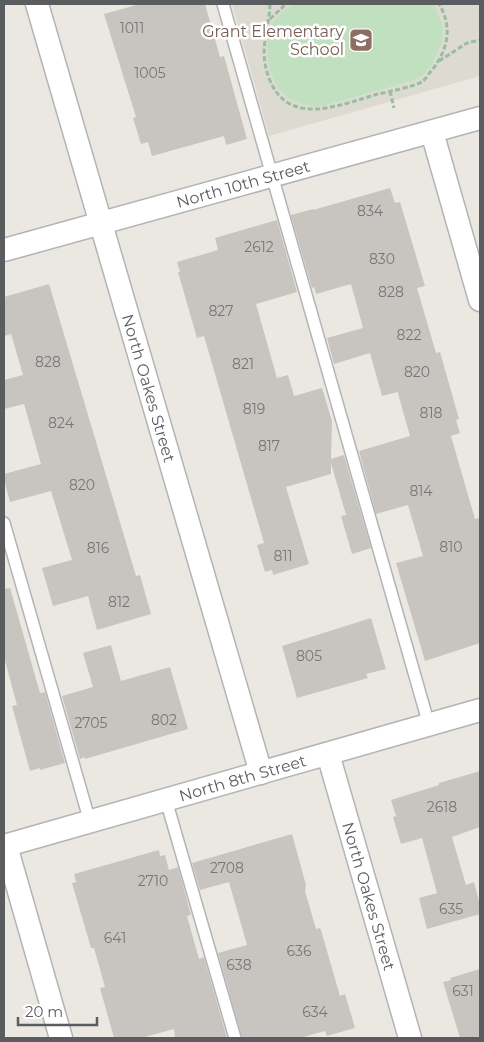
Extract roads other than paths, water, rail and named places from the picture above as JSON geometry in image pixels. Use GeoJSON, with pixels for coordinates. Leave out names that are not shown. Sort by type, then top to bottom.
{"type":"FeatureCollection","features":[{"type":"Feature","properties":{"kind":"street","name":"North Oakes Street"},"geometry":{"type":"LineString","coordinates":[[37,4],[261,773]]}},
{"type":"Feature","properties":{"kind":"street","name":"North 10th Street"},"geometry":{"type":"LineString","coordinates":[[4,250],[480,118]]}},
{"type":"Feature","properties":{"kind":"street"},"geometry":{"type":"LineString","coordinates":[[432,132],[480,300]]}},
{"type":"Feature","properties":{"kind":"street","name":"North 8th Street"},"geometry":{"type":"LineString","coordinates":[[5,846],[480,710]]}},
{"type":"Feature","properties":{"kind":"street","name":"North Oakes Street"},"geometry":{"type":"LineString","coordinates":[[328,754],[410,1038]]}},
{"type":"Feature","properties":{"kind":"street"},"geometry":{"type":"LineString","coordinates":[[5,846],[61,1038]]}},
{"type":"Feature","properties":{"kind":"lane"},"geometry":{"type":"LineString","coordinates":[[223,4],[429,725]]}},
{"type":"Feature","properties":{"kind":"lane"},"geometry":{"type":"LineString","coordinates":[[4,523],[90,822]]}},
{"type":"Feature","properties":{"kind":"lane"},"geometry":{"type":"LineString","coordinates":[[166,800],[235,1038]]}},
{"type":"Feature","properties":{"kind":"place","name":"Grant Elementary School"},"geometry":{"type":"Point","coordinates":[361,40]}}]}
